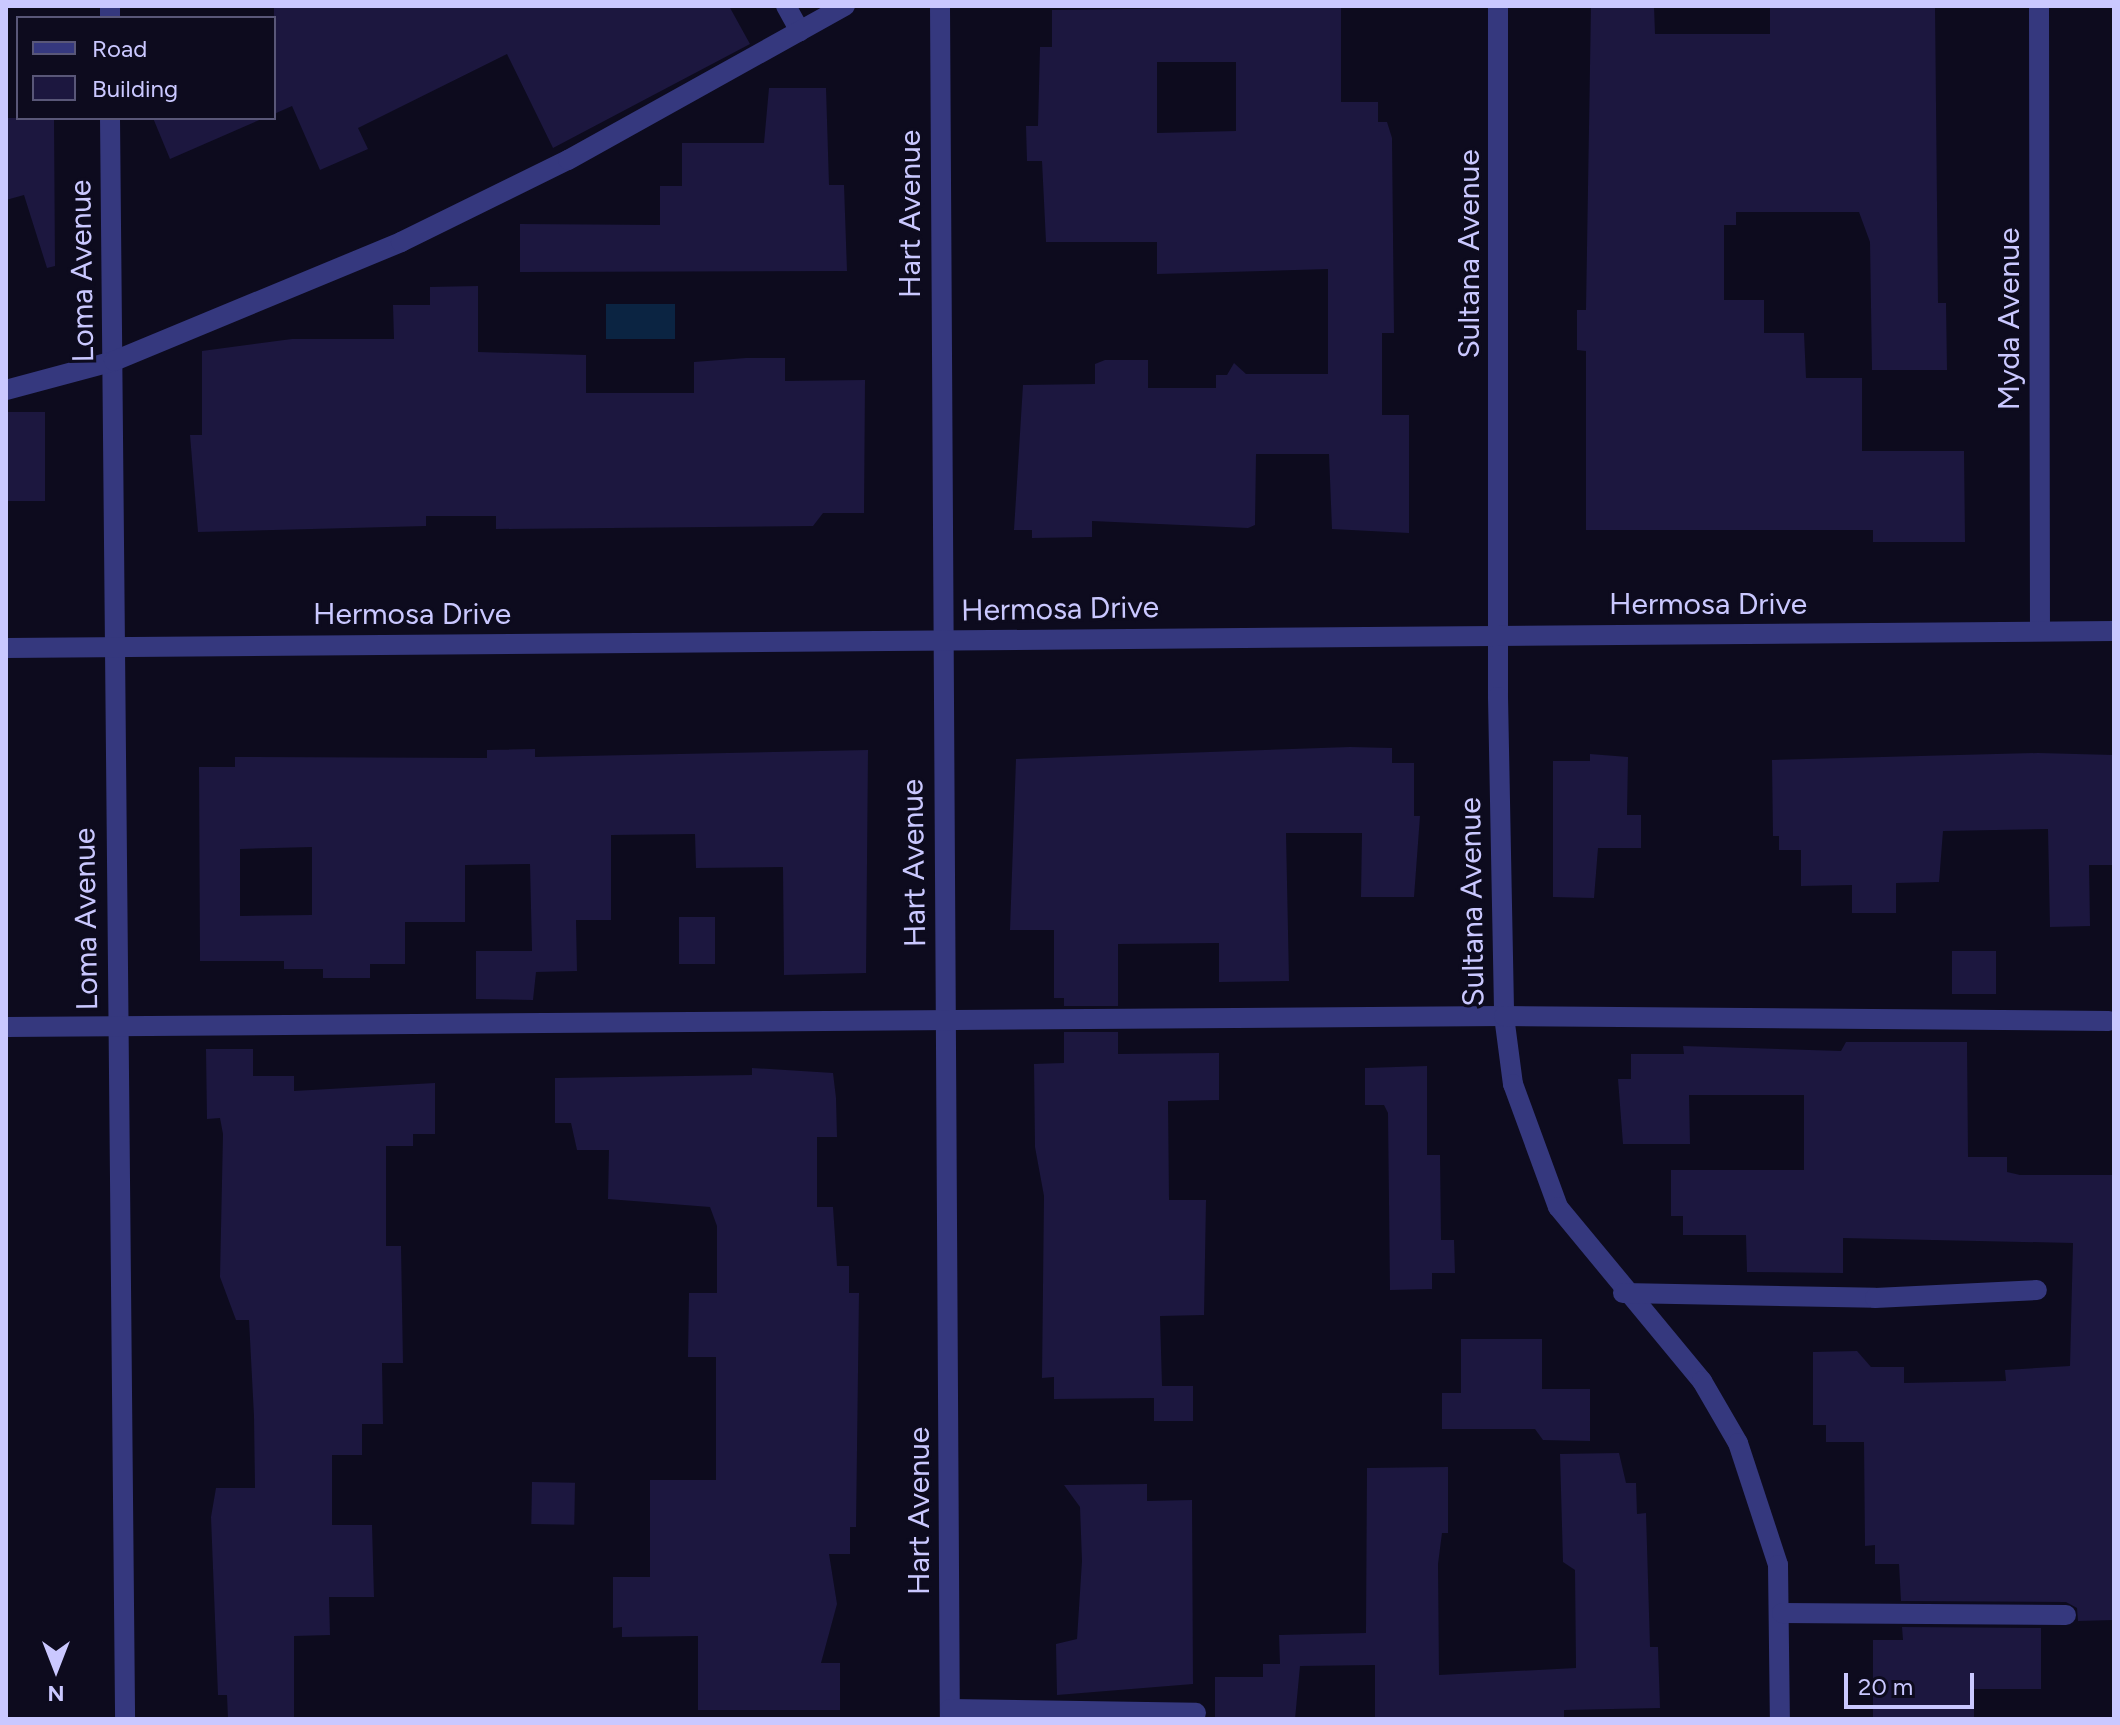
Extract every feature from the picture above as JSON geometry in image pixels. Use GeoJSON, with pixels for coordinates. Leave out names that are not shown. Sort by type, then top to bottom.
{"type":"FeatureCollection","features":[{"type":"Feature","properties":{"kind":"street"},"geometry":{"type":"LineString","coordinates":[[786,6],[800,31]]}},
{"type":"Feature","properties":{"kind":"street"},"geometry":{"type":"LineString","coordinates":[[6,390],[114,361],[401,242],[845,6]]}},
{"type":"Feature","properties":{"kind":"street","name":"Hart Avenue"},"geometry":{"type":"LineString","coordinates":[[940,6],[940,641],[946,1021],[950,1714]]}},
{"type":"Feature","properties":{"kind":"street","name":"Sultana Avenue"},"geometry":{"type":"LineString","coordinates":[[1498,6],[1499,636],[1504,1016],[1532,1151],[1558,1207],[1623,1293],[1702,1381],[1738,1443],[1778,1565],[1782,1613],[1780,1719]]}},
{"type":"Feature","properties":{"kind":"street","name":"Myda Avenue"},"geometry":{"type":"LineString","coordinates":[[2039,6],[2040,631]]}},
{"type":"Feature","properties":{"kind":"street","name":"Loma Avenue"},"geometry":{"type":"LineString","coordinates":[[110,120],[125,1719]]}},
{"type":"Feature","properties":{"kind":"street","name":"Hermosa Drive"},"geometry":{"type":"LineString","coordinates":[[6,648],[2114,631]]}},
{"type":"Feature","properties":{"kind":"street"},"geometry":{"type":"LineString","coordinates":[[6,1027],[1504,1016],[2109,1021]]}},
{"type":"Feature","properties":{"kind":"street"},"geometry":{"type":"LineString","coordinates":[[1623,1293],[1875,1298],[2037,1290]]}},
{"type":"Feature","properties":{"kind":"street"},"geometry":{"type":"LineString","coordinates":[[1782,1613],[2066,1615]]}},
{"type":"Feature","properties":{"kind":"street"},"geometry":{"type":"LineString","coordinates":[[950,1714],[1196,1713]]}},
{"type":"Feature","properties":{"kind":"water"},"geometry":{"type":"Polygon","coordinates":[[[606,304],[675,304],[675,339],[606,339],[606,304]]]}},
{"type":"Feature","properties":{"kind":"building"},"geometry":{"type":"Polygon","coordinates":[[[274,6],[729,6],[750,44],[553,148],[507,54],[358,128],[368,149],[320,170],[292,106],[276,113],[274,6]]]}},
{"type":"Feature","properties":{"kind":"building"},"geometry":{"type":"Polygon","coordinates":[[[1341,6],[1341,102],[1378,102],[1378,122],[1387,122],[1392,138],[1394,333],[1382,333],[1382,415],[1409,415],[1409,533],[1332,529],[1329,454],[1256,454],[1255,525],[1248,528],[1092,521],[1092,537],[1032,538],[1032,530],[1014,530],[1023,385],[1095,384],[1095,364],[1105,360],[1148,360],[1148,388],[1216,388],[1216,375],[1227,375],[1234,363],[1246,374],[1328,374],[1328,269],[1157,274],[1157,242],[1046,242],[1042,161],[1027,161],[1026,126],[1038,126],[1040,47],[1052,47],[1052,10],[1341,6]],[[1157,62],[1157,133],[1236,131],[1236,62],[1157,62]]]}},
{"type":"Feature","properties":{"kind":"building"},"geometry":{"type":"Polygon","coordinates":[[[1591,6],[1654,6],[1655,34],[1770,34],[1770,6],[1935,6],[1938,303],[1946,303],[1947,370],[1872,370],[1870,242],[1859,212],[1736,212],[1736,225],[1724,225],[1724,300],[1764,300],[1764,333],[1804,333],[1806,378],[1862,378],[1862,451],[1964,451],[1965,542],[1873,542],[1873,530],[1586,530],[1586,351],[1577,350],[1577,310],[1586,310],[1591,6]]]}},
{"type":"Feature","properties":{"kind":"building"},"geometry":{"type":"Polygon","coordinates":[[[769,88],[826,88],[829,185],[844,185],[847,271],[520,272],[520,224],[660,225],[660,186],[682,186],[682,143],[764,143],[769,88]]]}},
{"type":"Feature","properties":{"kind":"building"},"geometry":{"type":"Polygon","coordinates":[[[6,118],[54,120],[55,266],[47,268],[24,195],[6,200],[6,118]]]}},
{"type":"Feature","properties":{"kind":"building"},"geometry":{"type":"Polygon","coordinates":[[[154,120],[259,120],[170,159],[154,120]]]}},
{"type":"Feature","properties":{"kind":"building"},"geometry":{"type":"Polygon","coordinates":[[[478,286],[478,352],[586,355],[586,393],[694,393],[694,362],[746,358],[785,358],[785,381],[865,380],[864,513],[823,513],[813,526],[496,529],[496,516],[426,516],[426,526],[198,532],[190,435],[202,435],[202,351],[292,339],[394,339],[393,305],[430,305],[430,287],[478,286]]]}},
{"type":"Feature","properties":{"kind":"building"},"geometry":{"type":"Polygon","coordinates":[[[6,412],[45,412],[45,501],[6,501],[6,412]]]}},
{"type":"Feature","properties":{"kind":"building"},"geometry":{"type":"Polygon","coordinates":[[[1392,748],[1392,763],[1414,763],[1414,816],[1420,816],[1414,897],[1361,897],[1362,833],[1286,833],[1289,981],[1219,982],[1219,943],[1118,944],[1118,1006],[1064,1006],[1064,998],[1054,998],[1054,930],[1010,930],[1016,759],[1392,748]]]}},
{"type":"Feature","properties":{"kind":"building"},"geometry":{"type":"Polygon","coordinates":[[[535,749],[535,757],[868,750],[866,973],[784,975],[783,867],[696,868],[695,834],[611,835],[611,920],[576,920],[577,971],[536,972],[533,1000],[476,999],[476,951],[532,951],[530,864],[465,865],[465,922],[405,922],[405,964],[370,964],[370,978],[323,978],[323,969],[284,969],[284,961],[200,961],[199,767],[235,767],[235,757],[487,758],[487,750],[535,749]],[[312,847],[240,849],[240,916],[312,915],[312,847]]]}},
{"type":"Feature","properties":{"kind":"building"},"geometry":{"type":"Polygon","coordinates":[[[2038,753],[2114,755],[2114,865],[2089,865],[2090,926],[2050,927],[2048,829],[1943,831],[1939,882],[1896,883],[1896,913],[1852,913],[1852,885],[1801,886],[1801,850],[1779,850],[1779,836],[1773,836],[1772,760],[2038,753]]]}},
{"type":"Feature","properties":{"kind":"building"},"geometry":{"type":"Polygon","coordinates":[[[1590,754],[1628,757],[1627,815],[1641,815],[1641,848],[1598,848],[1594,898],[1553,897],[1553,761],[1590,761],[1590,754]]]}},
{"type":"Feature","properties":{"kind":"building"},"geometry":{"type":"Polygon","coordinates":[[[679,917],[715,917],[715,964],[679,964],[679,917]]]}},
{"type":"Feature","properties":{"kind":"building"},"geometry":{"type":"Polygon","coordinates":[[[1952,951],[1996,951],[1996,994],[1952,994],[1952,951]]]}},
{"type":"Feature","properties":{"kind":"building"},"geometry":{"type":"Polygon","coordinates":[[[1064,1032],[1118,1032],[1118,1054],[1219,1053],[1219,1100],[1168,1101],[1169,1200],[1206,1200],[1204,1315],[1160,1316],[1162,1386],[1193,1386],[1193,1421],[1154,1421],[1154,1398],[1054,1399],[1054,1377],[1042,1378],[1044,1196],[1035,1147],[1034,1064],[1064,1063],[1064,1032]]]}},
{"type":"Feature","properties":{"kind":"building"},"geometry":{"type":"Polygon","coordinates":[[[1846,1042],[1967,1042],[1968,1157],[2007,1157],[2007,1172],[2020,1175],[2114,1175],[2114,1620],[2078,1621],[2077,1608],[2066,1602],[1901,1601],[1899,1564],[1875,1564],[1875,1545],[1865,1546],[1864,1442],[1826,1442],[1826,1425],[1813,1425],[1813,1352],[1857,1351],[1871,1367],[1904,1367],[1904,1383],[2006,1381],[2005,1370],[2070,1366],[2073,1243],[1843,1238],[1843,1273],[1747,1272],[1746,1235],[1683,1235],[1683,1216],[1671,1216],[1671,1170],[1804,1170],[1804,1095],[1689,1095],[1690,1144],[1623,1144],[1618,1079],[1631,1079],[1631,1054],[1684,1054],[1683,1046],[1841,1051],[1846,1042]]]}},
{"type":"Feature","properties":{"kind":"building"},"geometry":{"type":"Polygon","coordinates":[[[206,1049],[253,1049],[253,1076],[294,1076],[294,1091],[435,1083],[435,1134],[413,1134],[413,1146],[386,1146],[386,1246],[401,1246],[403,1363],[382,1363],[383,1424],[362,1424],[362,1455],[332,1455],[332,1525],[372,1525],[374,1597],[329,1597],[330,1635],[294,1636],[294,1719],[228,1719],[227,1695],[218,1695],[211,1517],[216,1488],[255,1488],[254,1416],[249,1320],[236,1320],[220,1277],[223,1134],[220,1118],[207,1119],[206,1049]]]}},
{"type":"Feature","properties":{"kind":"building"},"geometry":{"type":"Polygon","coordinates":[[[1427,1066],[1427,1155],[1440,1155],[1441,1240],[1454,1240],[1455,1273],[1432,1273],[1432,1289],[1390,1290],[1388,1113],[1384,1105],[1365,1105],[1365,1068],[1427,1066]]]}},
{"type":"Feature","properties":{"kind":"building"},"geometry":{"type":"Polygon","coordinates":[[[752,1068],[833,1073],[837,1137],[817,1137],[817,1207],[833,1207],[837,1266],[849,1266],[849,1293],[859,1293],[856,1527],[850,1527],[850,1554],[829,1554],[837,1604],[821,1663],[840,1663],[840,1710],[698,1710],[698,1636],[622,1637],[622,1627],[613,1628],[613,1577],[650,1577],[650,1480],[716,1480],[716,1357],[688,1357],[689,1293],[717,1293],[717,1226],[710,1207],[608,1199],[609,1150],[577,1150],[571,1123],[555,1123],[555,1078],[752,1075],[752,1068]]]}},
{"type":"Feature","properties":{"kind":"building"},"geometry":{"type":"Polygon","coordinates":[[[1461,1339],[1542,1339],[1542,1389],[1590,1389],[1590,1441],[1543,1440],[1535,1429],[1442,1429],[1442,1393],[1461,1393],[1461,1339]]]}},
{"type":"Feature","properties":{"kind":"building"},"geometry":{"type":"Polygon","coordinates":[[[1619,1453],[1626,1483],[1636,1483],[1637,1514],[1646,1513],[1650,1647],[1658,1647],[1660,1708],[1564,1710],[1564,1719],[1375,1718],[1375,1665],[1300,1666],[1295,1719],[1215,1719],[1215,1677],[1263,1677],[1263,1664],[1280,1664],[1279,1635],[1366,1633],[1367,1468],[1448,1467],[1448,1533],[1442,1533],[1438,1564],[1439,1675],[1576,1668],[1575,1570],[1563,1562],[1560,1454],[1619,1453]]]}},
{"type":"Feature","properties":{"kind":"building"},"geometry":{"type":"Polygon","coordinates":[[[532,1482],[575,1483],[574,1525],[531,1524],[532,1482]]]}},
{"type":"Feature","properties":{"kind":"building"},"geometry":{"type":"Polygon","coordinates":[[[1147,1484],[1147,1501],[1192,1500],[1193,1684],[1057,1695],[1056,1644],[1077,1639],[1082,1561],[1080,1507],[1064,1485],[1147,1484]]]}},
{"type":"Feature","properties":{"kind":"building"},"geometry":{"type":"Polygon","coordinates":[[[1902,1627],[2041,1628],[2041,1689],[1974,1689],[1974,1719],[1873,1719],[1873,1640],[1903,1640],[1902,1627]]]}}]}
